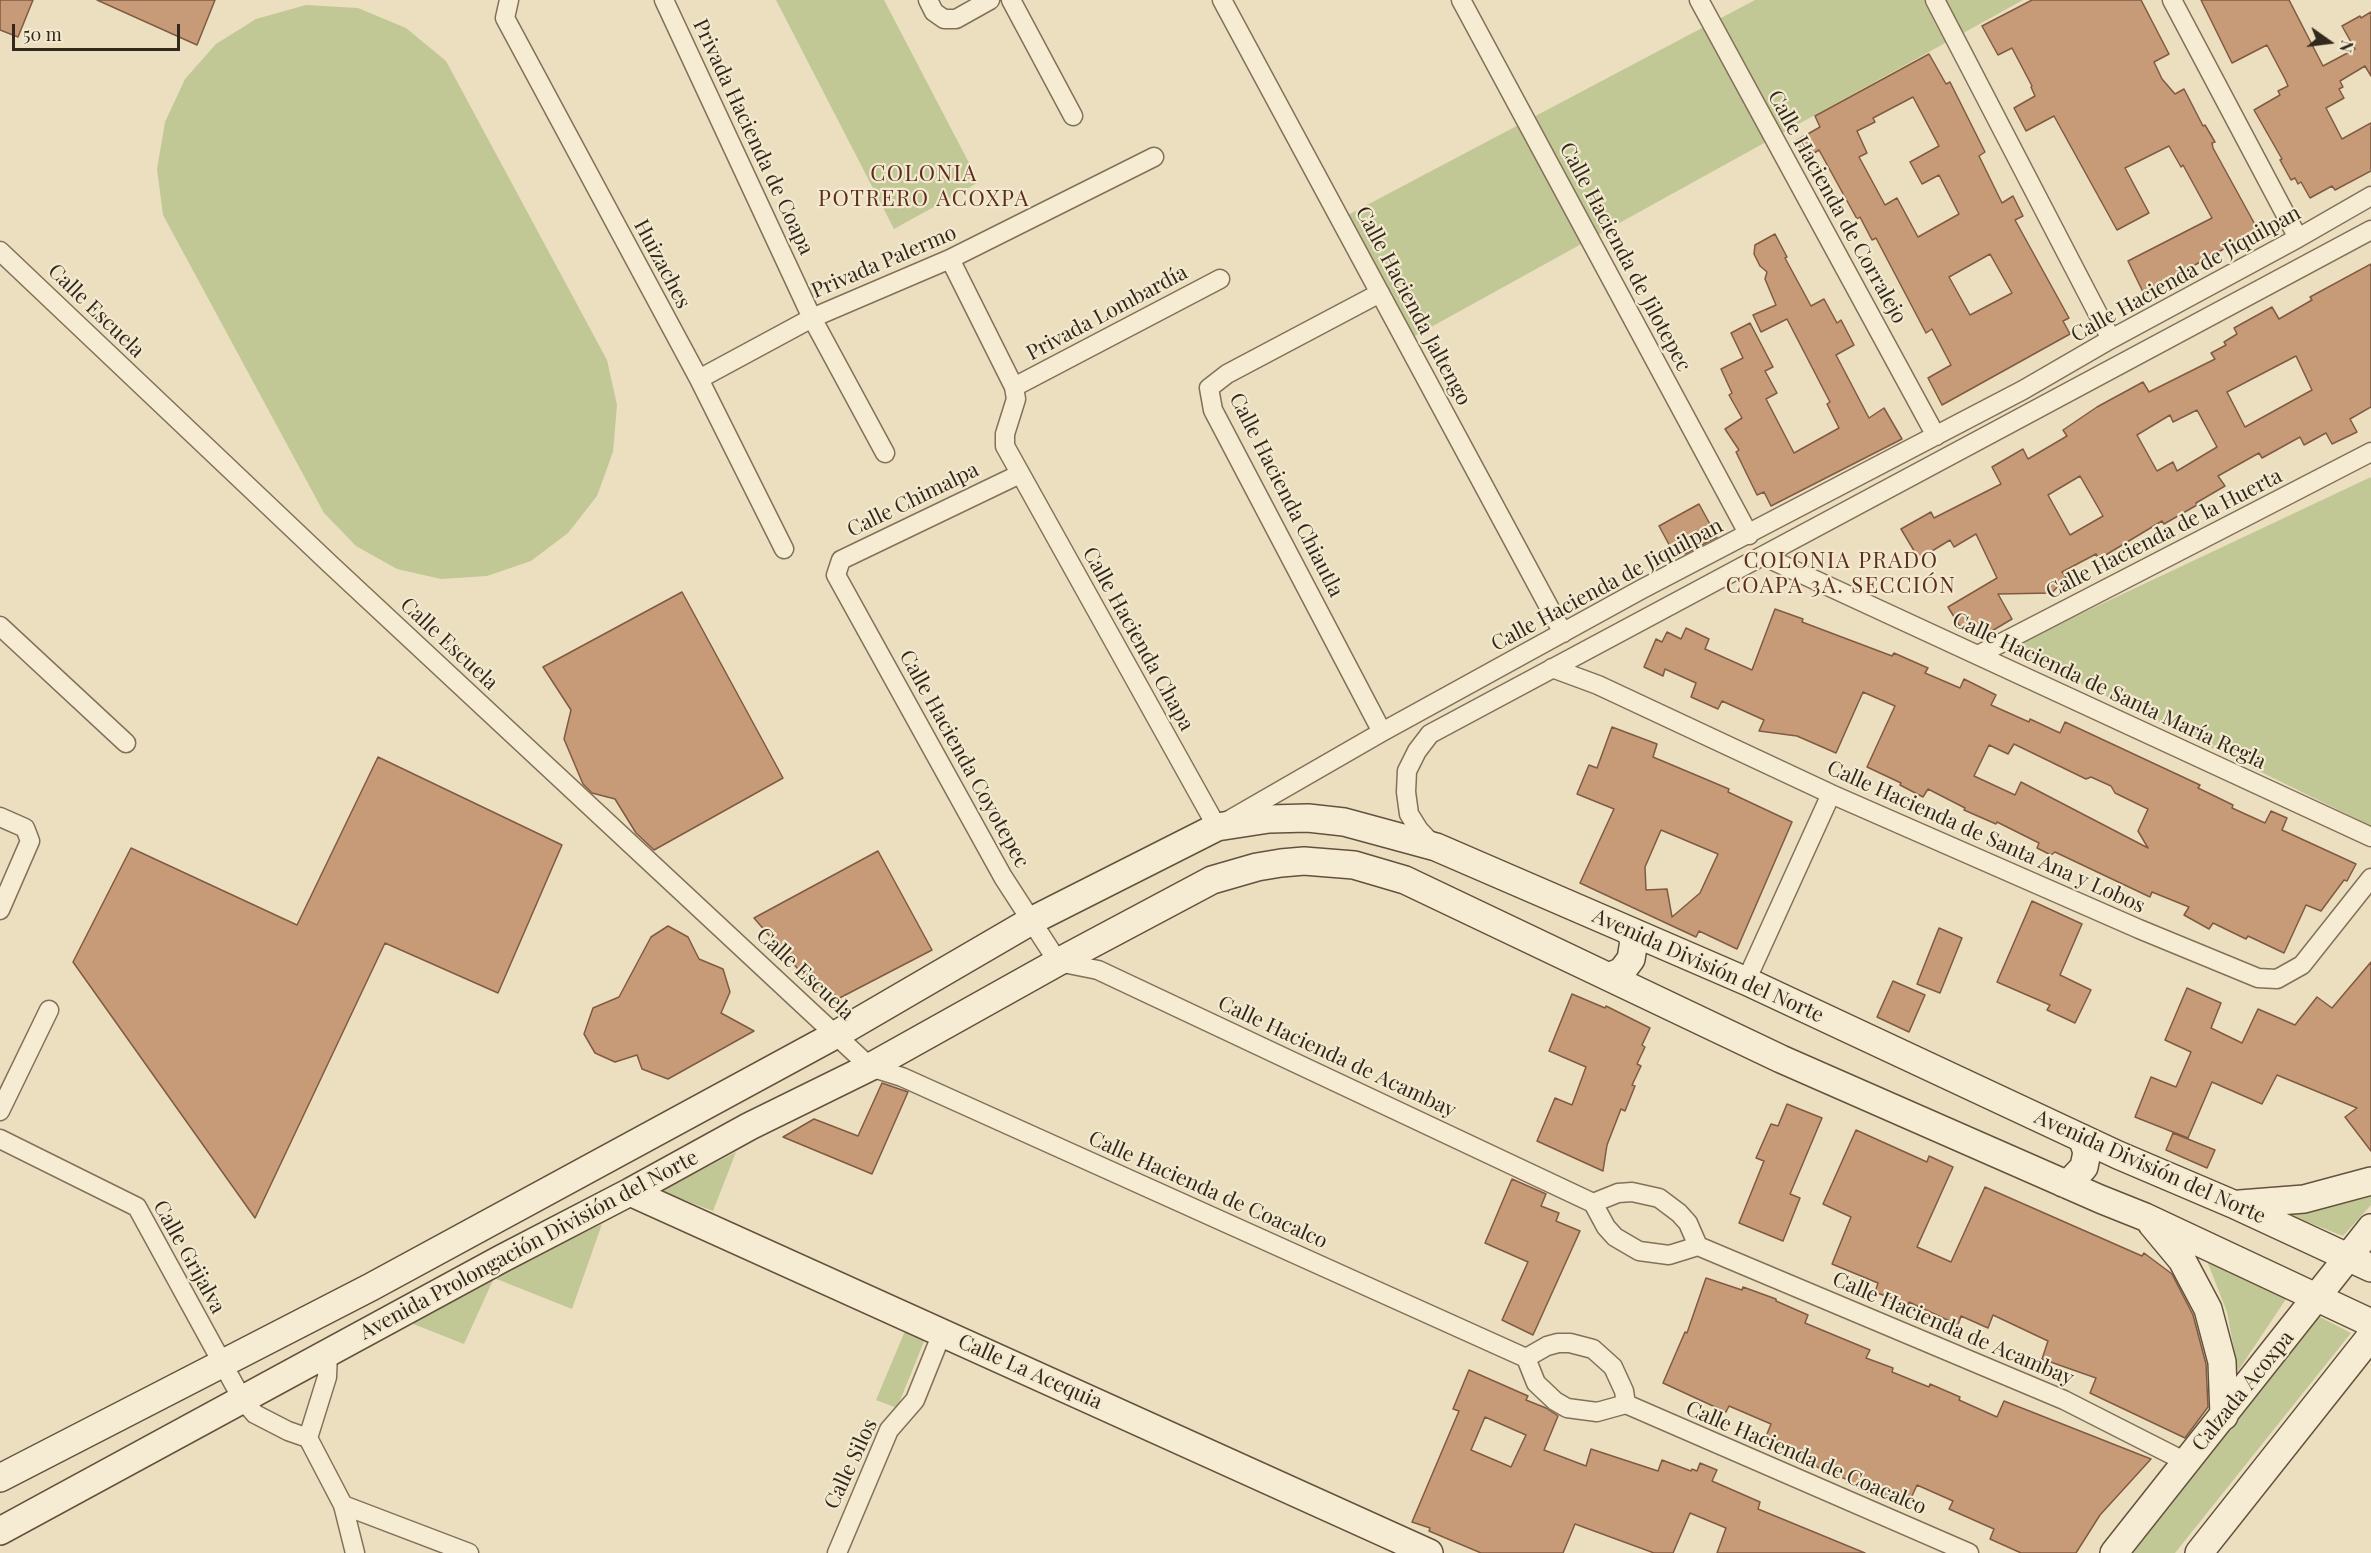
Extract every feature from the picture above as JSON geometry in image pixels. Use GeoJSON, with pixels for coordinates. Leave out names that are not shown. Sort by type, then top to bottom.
{"type":"FeatureCollection","features":[{"type":"Feature","properties":{"kind":"main road","name":"Avenida División del Norte"},"geometry":{"type":"LineString","coordinates":[[1030,921],[1217,827],[1269,819],[1308,818],[1365,826],[1436,847],[1746,981],[2118,1155],[2360,1262]]}},
{"type":"Feature","properties":{"kind":"main road"},"geometry":{"type":"LineString","coordinates":[[1058,962],[1212,880],[1257,867],[1316,861],[1354,865],[1405,880],[1781,1059],[2100,1199],[2145,1216],[2371,1323]]}},
{"type":"Feature","properties":{"kind":"main road","name":"Avenida Prolongación División del Norte"},"geometry":{"type":"LineString","coordinates":[[0,1478],[371,1287],[837,1034],[1030,921]]}},
{"type":"Feature","properties":{"kind":"main road"},"geometry":{"type":"LineString","coordinates":[[1609,977],[1622,971],[1631,959],[1634,941],[1630,932]]}},
{"type":"Feature","properties":{"kind":"main road"},"geometry":{"type":"LineString","coordinates":[[1640,992],[1636,978],[1640,963],[1644,955],[1659,945]]}},
{"type":"Feature","properties":{"kind":"main road","name":"Avenida Prolongación División del Norte"},"geometry":{"type":"LineString","coordinates":[[0,1531],[242,1398],[750,1126],[870,1067],[1058,962]]}},
{"type":"Feature","properties":{"kind":"main road"},"geometry":{"type":"LineString","coordinates":[[2063,1183],[2072,1180],[2084,1167],[2087,1152],[2082,1138]]}},
{"type":"Feature","properties":{"kind":"main road"},"geometry":{"type":"LineString","coordinates":[[2100,1199],[2094,1186],[2095,1172],[2104,1161],[2118,1155]]}},
{"type":"Feature","properties":{"kind":"main road"},"geometry":{"type":"LineString","coordinates":[[2233,1204],[2304,1199],[2371,1181]]}},
{"type":"Feature","properties":{"kind":"main road","name":"Calle La Acequia"},"geometry":{"type":"LineString","coordinates":[[630,1192],[942,1333],[1402,1547],[1429,1553]]}},
{"type":"Feature","properties":{"kind":"main road"},"geometry":{"type":"LineString","coordinates":[[2145,1216],[2182,1260],[2208,1309],[2222,1362],[2224,1416]]}},
{"type":"Feature","properties":{"kind":"main road","name":"Calzada Acoxpa"},"geometry":{"type":"LineString","coordinates":[[2114,1553],[2317,1298],[2360,1262],[2371,1228]]}},
{"type":"Feature","properties":{"kind":"main road"},"geometry":{"type":"LineString","coordinates":[[371,1287],[365,1298],[367,1311],[378,1320],[386,1321]]}},
{"type":"Feature","properties":{"kind":"main road"},"geometry":{"type":"LineString","coordinates":[[326,1311],[338,1313],[346,1322],[348,1333],[335,1348]]}},
{"type":"Feature","properties":{"kind":"main road"},"geometry":{"type":"LineString","coordinates":[[2199,1553],[2371,1336]]}},
{"type":"Feature","properties":{"kind":"street","name":"Huizaches"},"geometry":{"type":"LineString","coordinates":[[509,0],[505,18],[699,379],[784,549]]}},
{"type":"Feature","properties":{"kind":"street","name":"Privada Hacienda de Coapa"},"geometry":{"type":"LineString","coordinates":[[664,0],[812,318],[885,453]]}},
{"type":"Feature","properties":{"kind":"street"},"geometry":{"type":"LineString","coordinates":[[928,0],[934,12],[944,19],[956,19],[990,0]]}},
{"type":"Feature","properties":{"kind":"street"},"geometry":{"type":"LineString","coordinates":[[1011,0],[1073,116]]}},
{"type":"Feature","properties":{"kind":"street","name":"Calle Hacienda Jaltengo"},"geometry":{"type":"LineString","coordinates":[[1222,0],[1563,633]]}},
{"type":"Feature","properties":{"kind":"street","name":"Calle Hacienda de Jilotepec"},"geometry":{"type":"LineString","coordinates":[[1461,0],[1749,535]]}},
{"type":"Feature","properties":{"kind":"street","name":"Calle Hacienda de Corralejo"},"geometry":{"type":"LineString","coordinates":[[1699,0],[1936,436]]}},
{"type":"Feature","properties":{"kind":"street"},"geometry":{"type":"LineString","coordinates":[[1935,0],[2111,339]]}},
{"type":"Feature","properties":{"kind":"street"},"geometry":{"type":"LineString","coordinates":[[2172,0],[2298,238]]}},
{"type":"Feature","properties":{"kind":"street","name":"Privada Palermo"},"geometry":{"type":"LineString","coordinates":[[699,379],[812,318],[950,259],[1154,158]]}},
{"type":"Feature","properties":{"kind":"street","name":"Calle Hacienda de Jiquilpan"},"geometry":{"type":"LineString","coordinates":[[1217,827],[1382,732],[1563,633],[2022,390],[2371,196]]}},
{"type":"Feature","properties":{"kind":"street"},"geometry":{"type":"LineString","coordinates":[[1436,847],[1419,830],[1409,814],[1406,792],[1407,771],[1417,751],[1430,734],[2371,230]]}},
{"type":"Feature","properties":{"kind":"street","name":"Calle Escuela"},"geometry":{"type":"LineString","coordinates":[[0,251],[330,564],[870,1067]]}},
{"type":"Feature","properties":{"kind":"street"},"geometry":{"type":"LineString","coordinates":[[950,259],[1014,387]]}},
{"type":"Feature","properties":{"kind":"street","name":"Privada Lombardía"},"geometry":{"type":"LineString","coordinates":[[1014,387],[1220,279]]}},
{"type":"Feature","properties":{"kind":"street","name":"Calle Hacienda Chiautla"},"geometry":{"type":"LineString","coordinates":[[1380,293],[1227,374],[1209,388],[1213,410],[1382,732]]}},
{"type":"Feature","properties":{"kind":"street","name":"Calle Hacienda Chapa"},"geometry":{"type":"LineString","coordinates":[[1014,387],[1016,399],[1005,434],[1005,446],[1217,827]]}},
{"type":"Feature","properties":{"kind":"street"},"geometry":{"type":"LineString","coordinates":[[2022,390],[2034,411]]}},
{"type":"Feature","properties":{"kind":"street","name":"Calle Hacienda de la Huerta"},"geometry":{"type":"LineString","coordinates":[[1978,655],[2371,452]]}},
{"type":"Feature","properties":{"kind":"street","name":"Calle Chimalpa"},"geometry":{"type":"LineString","coordinates":[[836,575],[841,560],[1020,474]]}},
{"type":"Feature","properties":{"kind":"street","name":"Calle Hacienda de Santa María Regla"},"geometry":{"type":"LineString","coordinates":[[1763,556],[2371,837]]}},
{"type":"Feature","properties":{"kind":"street","name":"Calle Hacienda Coyotepec"},"geometry":{"type":"LineString","coordinates":[[836,575],[1003,878],[1058,962]]}},
{"type":"Feature","properties":{"kind":"street"},"geometry":{"type":"LineString","coordinates":[[1642,590],[1652,615]]}},
{"type":"Feature","properties":{"kind":"street"},"geometry":{"type":"LineString","coordinates":[[0,626],[126,743]]}},
{"type":"Feature","properties":{"kind":"street","name":"Calle Hacienda de Santa Ana y Lobos"},"geometry":{"type":"LineString","coordinates":[[1552,668],[1598,685],[1832,794],[2139,929],[2258,978],[2277,979],[2302,965],[2371,878]]}},
{"type":"Feature","properties":{"kind":"street"},"geometry":{"type":"LineString","coordinates":[[1746,981],[1832,794]]}},
{"type":"Feature","properties":{"kind":"street"},"geometry":{"type":"LineString","coordinates":[[0,817],[25,828],[30,841],[0,910]]}},
{"type":"Feature","properties":{"kind":"street","name":"Calle Hacienda de Acambay"},"geometry":{"type":"LineString","coordinates":[[1058,962],[1098,970],[1593,1203]]}},
{"type":"Feature","properties":{"kind":"street"},"geometry":{"type":"LineString","coordinates":[[0,1111],[49,1010]]}},
{"type":"Feature","properties":{"kind":"street","name":"Calle Hacienda de Coacalco"},"geometry":{"type":"LineString","coordinates":[[870,1067],[902,1077],[1526,1358]]}},
{"type":"Feature","properties":{"kind":"street","name":"Calle Grijalva"},"geometry":{"type":"LineString","coordinates":[[0,1139],[137,1207],[242,1398],[255,1414],[288,1431],[308,1438]]}},
{"type":"Feature","properties":{"kind":"street"},"geometry":{"type":"LineString","coordinates":[[1632,1192],[1659,1198],[1670,1204],[1684,1218],[1698,1246],[1669,1255],[1639,1251],[1615,1237],[1598,1216],[1593,1203],[1618,1193],[1632,1192]]}},
{"type":"Feature","properties":{"kind":"street","name":"Calle Hacienda de Acambay"},"geometry":{"type":"LineString","coordinates":[[1698,1246],[2064,1400],[2187,1462]]}},
{"type":"Feature","properties":{"kind":"street","name":"Calle Silos"},"geometry":{"type":"LineString","coordinates":[[837,1553],[889,1430],[915,1400],[942,1333]]}},
{"type":"Feature","properties":{"kind":"street"},"geometry":{"type":"LineString","coordinates":[[1558,1343],[1570,1343],[1593,1349],[1604,1357],[1620,1378],[1626,1404],[1597,1412],[1567,1408],[1545,1393],[1536,1383],[1526,1358],[1546,1346],[1558,1343]]}},
{"type":"Feature","properties":{"kind":"street"},"geometry":{"type":"LineString","coordinates":[[335,1348],[308,1438],[343,1505],[355,1553]]}},
{"type":"Feature","properties":{"kind":"street","name":"Calle Hacienda de Coacalco"},"geometry":{"type":"LineString","coordinates":[[1626,1404],[1969,1553]]}},
{"type":"Feature","properties":{"kind":"street"},"geometry":{"type":"LineString","coordinates":[[343,1505],[469,1553]]}},
{"type":"Feature","properties":{"kind":"green space"},"geometry":{"type":"Polygon","coordinates":[[[776,0],[884,0],[979,182],[894,229],[776,0]]]}},
{"type":"Feature","properties":{"kind":"green space"},"geometry":{"type":"Polygon","coordinates":[[[1755,0],[2023,0],[1413,337],[1348,215],[1755,0]]]}},
{"type":"Feature","properties":{"kind":"green space"},"geometry":{"type":"Polygon","coordinates":[[[306,5],[358,8],[406,28],[446,61],[607,360],[617,405],[613,452],[597,496],[568,533],[531,561],[487,576],[441,579],[397,569],[356,546],[324,513],[163,215],[157,169],[165,122],[185,79],[216,44],[256,19],[306,5]]]}},
{"type":"Feature","properties":{"kind":"green space"},"geometry":{"type":"Polygon","coordinates":[[[2371,477],[2371,826],[2008,648],[2371,477]]]}},
{"type":"Feature","properties":{"kind":"green space"},"geometry":{"type":"Polygon","coordinates":[[[736,1152],[713,1211],[661,1191],[736,1152]]]}},
{"type":"Feature","properties":{"kind":"green space"},"geometry":{"type":"Polygon","coordinates":[[[2371,1186],[2371,1205],[2343,1236],[2287,1214],[2371,1186]]]}},
{"type":"Feature","properties":{"kind":"green space"},"geometry":{"type":"Polygon","coordinates":[[[602,1224],[572,1309],[494,1278],[464,1344],[403,1320],[602,1224]]]}},
{"type":"Feature","properties":{"kind":"green space"},"geometry":{"type":"Polygon","coordinates":[[[2207,1261],[2286,1299],[2238,1371],[2227,1312],[2207,1261]]]}},
{"type":"Feature","properties":{"kind":"green space"},"geometry":{"type":"Polygon","coordinates":[[[2318,1316],[2351,1333],[2175,1553],[2129,1553],[2318,1316]]]}},
{"type":"Feature","properties":{"kind":"green space"},"geometry":{"type":"Polygon","coordinates":[[[905,1331],[925,1339],[897,1408],[876,1400],[905,1331]]]}},
{"type":"Feature","properties":{"kind":"building"},"geometry":{"type":"Polygon","coordinates":[[[0,0],[33,0],[18,37],[0,30],[0,0]]]}},
{"type":"Feature","properties":{"kind":"building"},"geometry":{"type":"Polygon","coordinates":[[[97,0],[215,0],[197,45],[97,0]]]}},
{"type":"Feature","properties":{"kind":"building"},"geometry":{"type":"Polygon","coordinates":[[[2032,0],[2141,0],[2169,54],[2154,62],[2162,79],[2175,94],[2184,89],[2203,126],[2205,125],[2215,142],[2212,143],[2213,148],[2258,230],[2184,271],[2180,280],[2154,293],[2151,288],[2143,292],[2128,261],[2212,218],[2183,165],[2181,167],[2169,146],[2125,168],[2149,213],[2117,230],[2054,116],[2026,131],[2014,108],[2035,96],[2032,86],[2012,48],[1998,55],[1982,26],[2032,0]]]}},
{"type":"Feature","properties":{"kind":"building"},"geometry":{"type":"Polygon","coordinates":[[[2201,0],[2289,0],[2323,66],[2355,49],[2342,26],[2371,12],[2371,76],[2365,66],[2340,81],[2343,87],[2339,89],[2344,98],[2326,108],[2342,139],[2371,123],[2371,171],[2335,190],[2332,186],[2310,198],[2301,182],[2298,184],[2295,178],[2291,180],[2280,160],[2282,159],[2254,110],[2280,95],[2278,91],[2288,86],[2285,79],[2267,45],[2232,63],[2201,0]]]}},
{"type":"Feature","properties":{"kind":"building"},"geometry":{"type":"Polygon","coordinates":[[[1929,54],[1946,84],[1950,82],[1985,152],[1979,156],[2002,203],[2013,196],[2023,216],[2015,220],[2069,318],[2063,321],[2070,334],[1942,405],[1928,378],[1951,365],[1932,329],[1926,333],[1876,238],[1872,240],[1860,217],[1857,219],[1819,150],[1804,159],[1794,142],[1820,127],[1815,116],[1929,54]],[[1913,97],[1873,118],[1875,122],[1857,131],[1867,153],[1859,157],[1885,205],[1897,198],[1918,237],[1959,214],[1939,175],[1922,184],[1910,162],[1939,146],[1913,97]],[[1990,254],[1949,277],[1970,315],[2012,293],[1990,254]]]}},
{"type":"Feature","properties":{"kind":"building"},"geometry":{"type":"Polygon","coordinates":[[[1775,234],[1811,306],[1824,299],[1837,323],[1841,320],[1854,345],[1836,355],[1869,418],[1884,408],[1902,439],[1771,506],[1764,492],[1757,495],[1736,452],[1739,450],[1725,429],[1742,418],[1729,395],[1732,393],[1721,369],[1743,358],[1731,333],[1750,323],[1773,367],[1765,371],[1777,393],[1766,399],[1794,453],[1839,428],[1827,404],[1830,402],[1787,319],[1761,332],[1753,315],[1776,305],[1765,279],[1767,272],[1760,266],[1754,254],[1755,245],[1775,234]]]}},
{"type":"Feature","properties":{"kind":"building"},"geometry":{"type":"Polygon","coordinates":[[[2371,264],[2371,407],[2350,419],[2357,432],[2332,444],[2326,433],[2304,445],[2300,437],[2262,458],[2259,453],[2218,476],[2225,486],[2196,503],[2197,505],[2164,524],[2162,521],[2099,559],[2096,554],[2062,572],[2066,577],[2052,593],[1998,594],[2012,619],[1980,638],[1972,624],[1962,630],[1948,607],[1997,578],[1976,534],[1954,547],[1950,540],[1919,559],[1901,529],[1931,512],[1934,518],[2001,484],[1992,467],[2023,449],[2028,459],[2067,436],[2063,430],[2097,407],[2143,382],[2149,392],[2215,359],[2211,353],[2226,345],[2224,342],[2237,334],[2234,328],[2272,307],[2279,319],[2312,300],[2310,297],[2371,264]],[[2296,356],[2227,392],[2245,427],[2312,390],[2296,356]],[[2197,410],[2173,422],[2170,415],[2137,435],[2157,471],[2173,462],[2177,471],[2217,447],[2197,410]],[[2080,476],[2048,495],[2070,535],[2103,516],[2080,476]]]}},
{"type":"Feature","properties":{"kind":"building"},"geometry":{"type":"Polygon","coordinates":[[[1699,504],[1717,537],[1685,554],[1680,545],[1672,550],[1659,526],[1699,504]]]}},
{"type":"Feature","properties":{"kind":"building"},"geometry":{"type":"Polygon","coordinates":[[[682,592],[783,778],[654,850],[636,833],[615,799],[592,793],[583,784],[564,739],[571,710],[543,667],[682,592]]]}},
{"type":"Feature","properties":{"kind":"building"},"geometry":{"type":"Polygon","coordinates":[[[1775,609],[1803,619],[1802,622],[1892,656],[1894,653],[1928,668],[1925,673],[1960,688],[1964,679],[1996,695],[1991,705],[2029,722],[2030,719],[2060,733],[2065,722],[2200,785],[2198,788],[2233,805],[2232,808],[2265,823],[2271,811],[2287,818],[2282,830],[2356,864],[2347,881],[2344,880],[2321,911],[2306,905],[2284,953],[2248,936],[2246,939],[2213,923],[2209,929],[2184,915],[2189,907],[2152,892],[2150,897],[2055,852],[2051,855],[2037,848],[2039,843],[1997,822],[1996,824],[1964,810],[1965,808],[1928,789],[1923,797],[1900,785],[1901,783],[1867,767],[1895,706],[1863,692],[1836,753],[1797,736],[1759,731],[1764,720],[1722,701],[1718,709],[1691,697],[1696,683],[1665,669],[1663,676],[1644,667],[1656,639],[1662,642],[1667,632],[1681,639],[1686,628],[1709,639],[1705,649],[1752,670],[1775,609]],[[2014,744],[2008,754],[1989,745],[1974,776],[2015,795],[2021,782],[2148,848],[2138,831],[2148,809],[2115,793],[2111,786],[2091,777],[2086,779],[2014,744]]]}},
{"type":"Feature","properties":{"kind":"building"},"geometry":{"type":"Polygon","coordinates":[[[1612,727],[1657,744],[1653,757],[1729,789],[1728,792],[1792,822],[1737,949],[1699,931],[1696,937],[1580,883],[1614,809],[1577,794],[1589,765],[1597,768],[1612,727]],[[1661,830],[1645,867],[1646,890],[1667,889],[1672,917],[1700,893],[1718,854],[1661,830]]]}},
{"type":"Feature","properties":{"kind":"building"},"geometry":{"type":"Polygon","coordinates":[[[378,757],[562,845],[498,993],[385,943],[255,1218],[73,962],[131,848],[297,925],[378,757]]]}},
{"type":"Feature","properties":{"kind":"building"},"geometry":{"type":"Polygon","coordinates":[[[878,851],[932,950],[828,1004],[754,918],[878,851]]]}},
{"type":"Feature","properties":{"kind":"building"},"geometry":{"type":"Polygon","coordinates":[[[2032,901],[2082,924],[2060,975],[2091,990],[2075,1023],[2047,1010],[2050,1005],[1997,982],[2032,901]]]}},
{"type":"Feature","properties":{"kind":"building"},"geometry":{"type":"Polygon","coordinates":[[[668,926],[688,937],[699,959],[723,969],[730,992],[721,1013],[754,1031],[668,1079],[642,1069],[637,1055],[615,1062],[595,1053],[584,1034],[593,1008],[619,997],[651,937],[668,926]]]}},
{"type":"Feature","properties":{"kind":"building"},"geometry":{"type":"Polygon","coordinates":[[[1939,928],[1962,938],[1940,993],[1917,984],[1939,928]]]}},
{"type":"Feature","properties":{"kind":"building"},"geometry":{"type":"Polygon","coordinates":[[[2371,962],[2371,1151],[2345,1117],[2357,1108],[2277,1075],[2262,1104],[2212,1082],[2188,1138],[2135,1117],[2151,1077],[2176,1087],[2191,1052],[2165,1040],[2187,988],[2221,1003],[2211,1028],[2242,1043],[2258,1009],[2295,1025],[2317,997],[2332,1008],[2371,962]]]}},
{"type":"Feature","properties":{"kind":"building"},"geometry":{"type":"Polygon","coordinates":[[[1893,981],[1925,995],[1909,1032],[1877,1017],[1893,981]]]}},
{"type":"Feature","properties":{"kind":"building"},"geometry":{"type":"Polygon","coordinates":[[[1572,994],[1605,1008],[1606,1006],[1650,1028],[1637,1064],[1641,1066],[1632,1085],[1635,1086],[1625,1111],[1621,1109],[1607,1145],[1603,1171],[1537,1141],[1555,1098],[1572,1105],[1586,1067],[1549,1051],[1572,994]]]}},
{"type":"Feature","properties":{"kind":"building"},"geometry":{"type":"Polygon","coordinates":[[[882,1083],[908,1092],[872,1174],[783,1137],[814,1119],[858,1136],[882,1083]]]}},
{"type":"Feature","properties":{"kind":"building"},"geometry":{"type":"Polygon","coordinates":[[[1787,1104],[1822,1118],[1790,1194],[1800,1198],[1783,1241],[1739,1223],[1764,1161],[1756,1158],[1771,1124],[1778,1126],[1787,1104]]]}},
{"type":"Feature","properties":{"kind":"building"},"geometry":{"type":"Polygon","coordinates":[[[1856,1130],[1927,1162],[1929,1156],[1953,1167],[1917,1247],[1951,1262],[1985,1187],[2142,1256],[2144,1253],[2172,1274],[2193,1315],[2206,1364],[2208,1407],[2185,1438],[2090,1393],[2096,1378],[2042,1359],[2048,1341],[1993,1315],[1988,1328],[1961,1316],[1958,1325],[1909,1302],[1908,1305],[1875,1292],[1878,1283],[1832,1264],[1851,1217],[1823,1204],[1856,1130]]]}},
{"type":"Feature","properties":{"kind":"building"},"geometry":{"type":"Polygon","coordinates":[[[2173,1133],[2215,1150],[2207,1168],[2166,1150],[2173,1133]]]}},
{"type":"Feature","properties":{"kind":"building"},"geometry":{"type":"Polygon","coordinates":[[[1512,1179],[1546,1194],[1541,1206],[1559,1213],[1556,1221],[1580,1231],[1533,1335],[1502,1320],[1528,1262],[1485,1243],[1512,1179]]]}},
{"type":"Feature","properties":{"kind":"building"},"geometry":{"type":"Polygon","coordinates":[[[1706,1278],[1742,1290],[1743,1287],[1776,1299],[1808,1315],[1805,1323],[1870,1350],[1866,1358],[1893,1368],[1892,1372],[1929,1387],[1930,1384],[1997,1417],[2004,1401],[2151,1459],[2100,1515],[2076,1553],[2021,1553],[1990,1539],[1994,1529],[1949,1509],[1953,1501],[1917,1485],[1907,1507],[1880,1494],[1879,1497],[1847,1483],[1848,1480],[1815,1466],[1814,1468],[1785,1454],[1787,1449],[1765,1439],[1771,1424],[1729,1406],[1726,1412],[1663,1383],[1685,1332],[1687,1333],[1706,1278]]]}},
{"type":"Feature","properties":{"kind":"building"},"geometry":{"type":"Polygon","coordinates":[[[1469,1370],[1528,1396],[1526,1400],[1558,1416],[1544,1450],[1586,1466],[1591,1449],[1658,1471],[1662,1460],[1691,1471],[1692,1469],[1697,1471],[1700,1463],[1717,1470],[1712,1481],[1760,1502],[1758,1509],[1865,1553],[1717,1553],[1726,1528],[1690,1513],[1673,1553],[1654,1553],[1575,1524],[1563,1553],[1481,1553],[1429,1531],[1430,1528],[1412,1522],[1459,1411],[1453,1409],[1469,1370]],[[1485,1417],[1471,1450],[1511,1467],[1526,1435],[1485,1417]]]}},
{"type":"Feature","properties":{"kind":"district","name":"COLONIA POTRERO ACOXPA"},"geometry":{"type":"Point","coordinates":[924,186]}},
{"type":"Feature","properties":{"kind":"district","name":"COLONIA PRADO COAPA 3A. SECCIÓN"},"geometry":{"type":"Point","coordinates":[1841,574]}}]}
